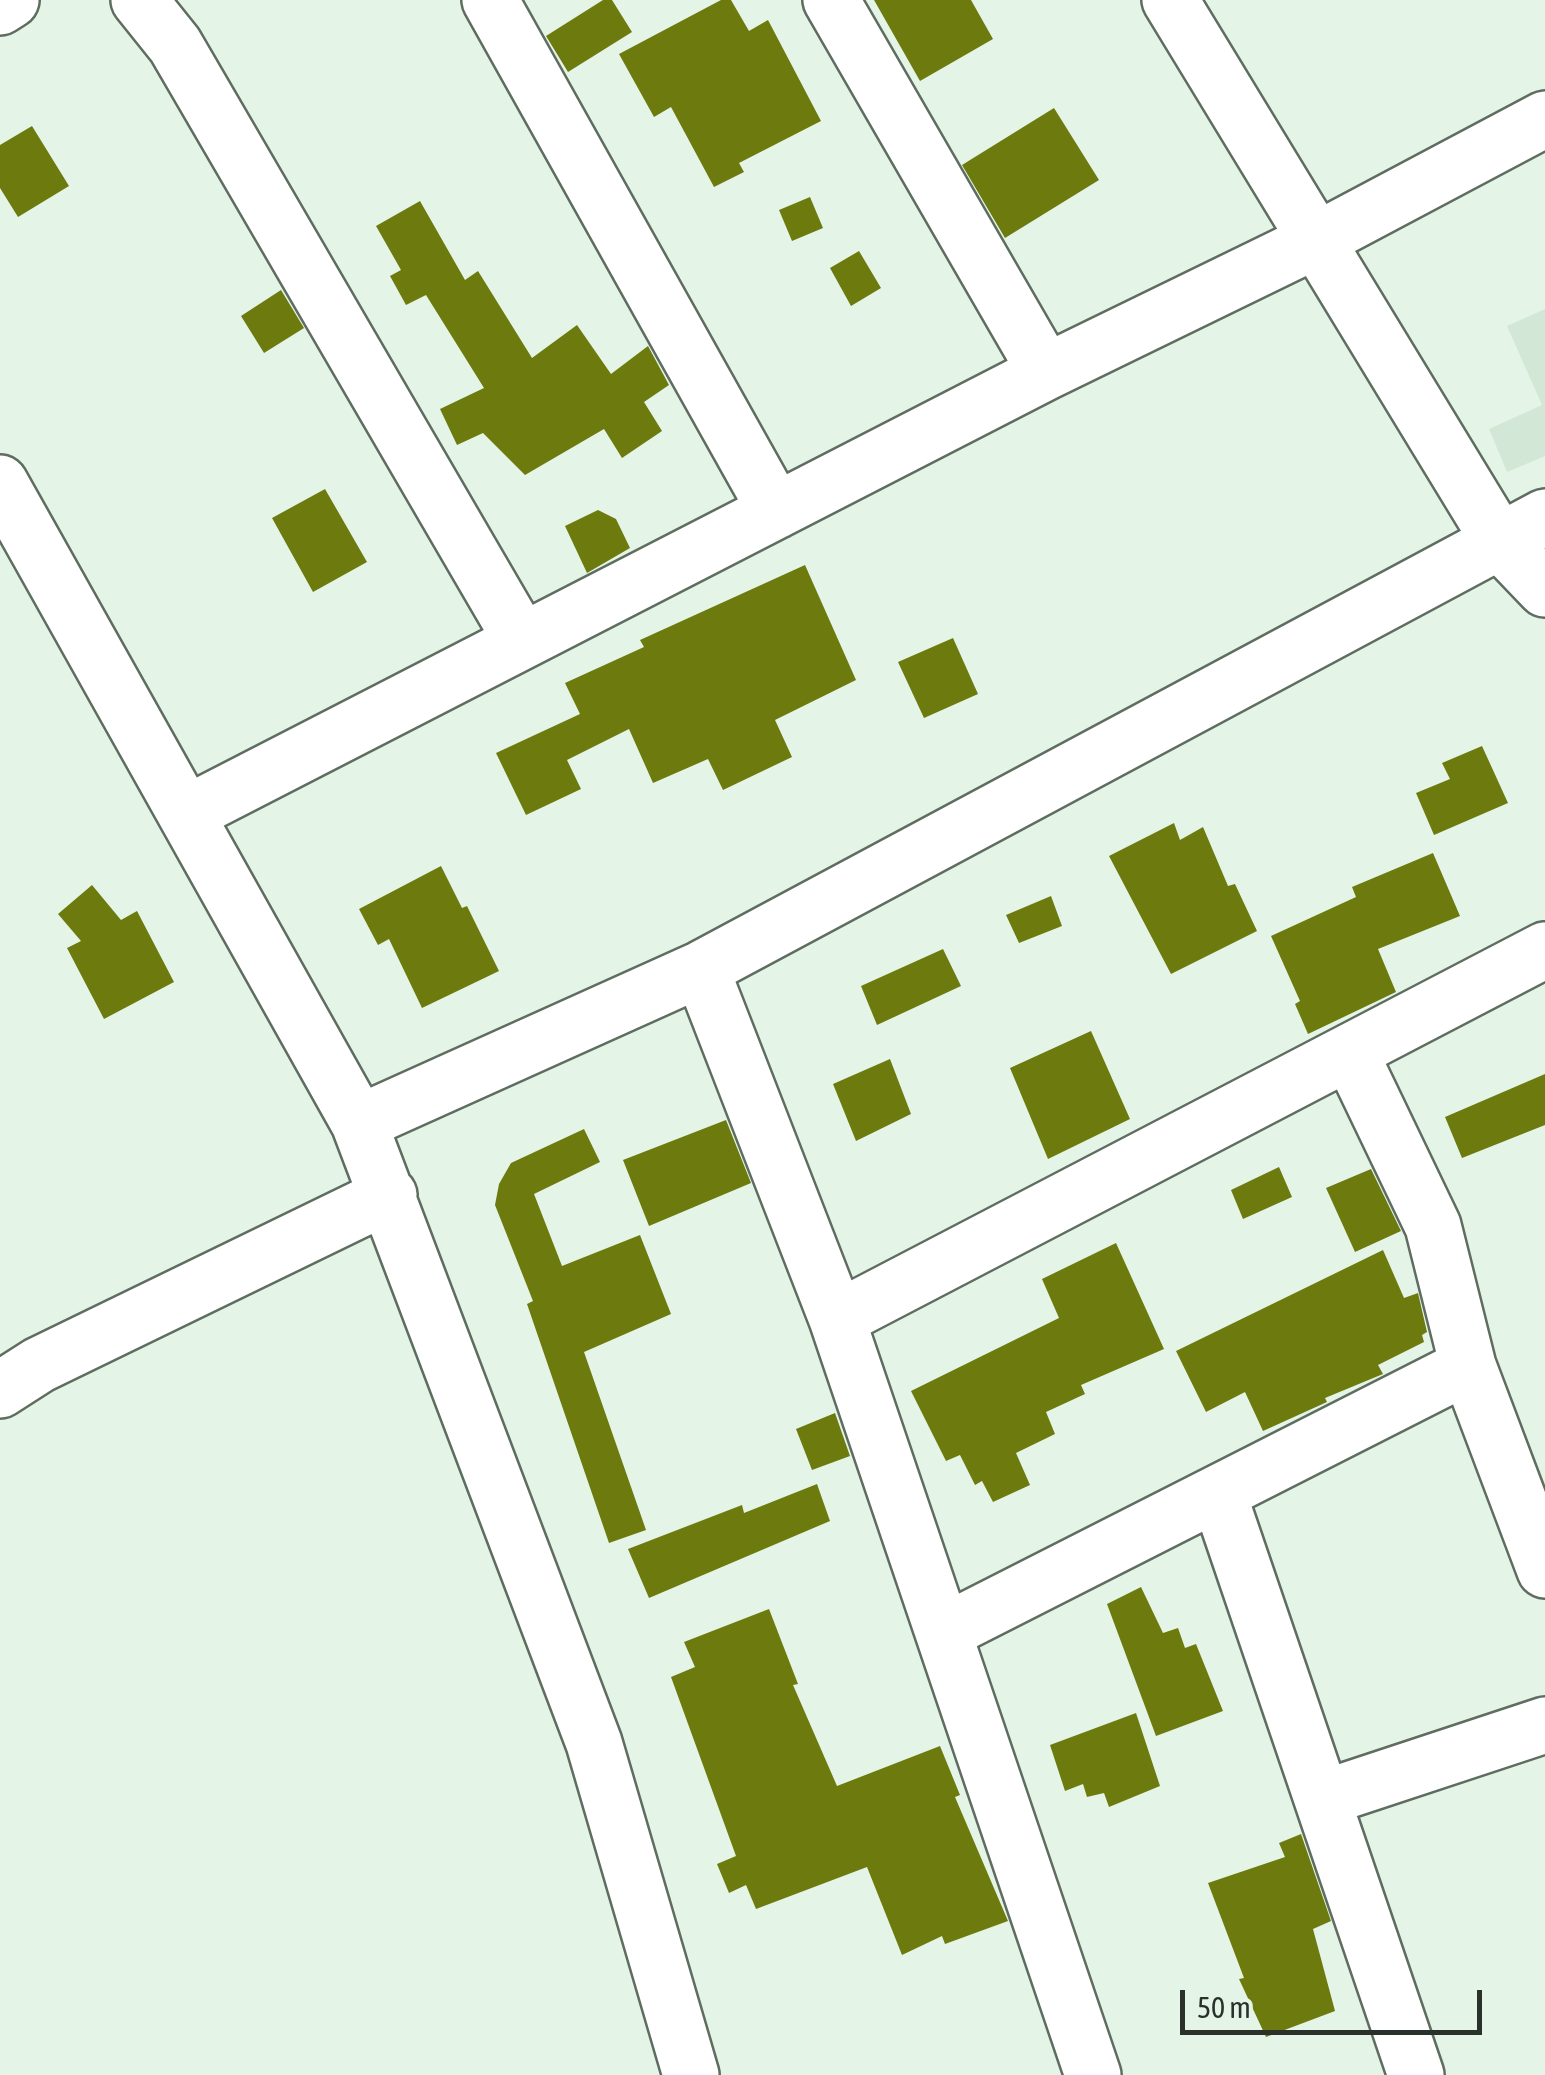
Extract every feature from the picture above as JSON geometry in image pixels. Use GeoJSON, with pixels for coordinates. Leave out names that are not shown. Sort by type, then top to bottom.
{"type":"FeatureCollection","features":[{"type":"Feature","properties":{"kind":"street"},"geometry":{"type":"LineString","coordinates":[[0,7],[11,0]]}},
{"type":"Feature","properties":{"kind":"street"},"geometry":{"type":"LineString","coordinates":[[140,0],[175,45],[522,641]]}},
{"type":"Feature","properties":{"kind":"street"},"geometry":{"type":"LineString","coordinates":[[490,0],[776,512]]}},
{"type":"Feature","properties":{"kind":"street"},"geometry":{"type":"LineString","coordinates":[[831,0],[1046,372]]}},
{"type":"Feature","properties":{"kind":"street"},"geometry":{"type":"LineString","coordinates":[[1170,0],[1319,239],[1522,530],[1545,589]]}},
{"type":"Feature","properties":{"kind":"street"},"geometry":{"type":"LineString","coordinates":[[188,813],[1046,372],[1319,239],[1545,119]]}},
{"type":"Feature","properties":{"kind":"street"},"geometry":{"type":"LineString","coordinates":[[0,483],[359,1122],[594,1743],[691,2075]]}},
{"type":"Feature","properties":{"kind":"street"},"geometry":{"type":"LineString","coordinates":[[359,1122],[701,970],[1522,530]]}},
{"type":"Feature","properties":{"kind":"street"},"geometry":{"type":"LineString","coordinates":[[836,1318],[1545,950]]}},
{"type":"Feature","properties":{"kind":"street"},"geometry":{"type":"LineString","coordinates":[[701,970],[836,1318],[946,1631],[1093,2075]]}},
{"type":"Feature","properties":{"kind":"street"},"geometry":{"type":"LineString","coordinates":[[1350,1053],[1433,1226],[1468,1366],[1545,1570]]}},
{"type":"Feature","properties":{"kind":"street"},"geometry":{"type":"LineString","coordinates":[[0,1390],[38,1364],[389,1195]]}},
{"type":"Feature","properties":{"kind":"street"},"geometry":{"type":"LineString","coordinates":[[946,1631],[1468,1366]]}},
{"type":"Feature","properties":{"kind":"street"},"geometry":{"type":"LineString","coordinates":[[1218,1493],[1416,2075]]}},
{"type":"Feature","properties":{"kind":"street"},"geometry":{"type":"LineString","coordinates":[[1324,1798],[1545,1724]]}},
{"type":"Feature","properties":{"kind":"shaded area"},"geometry":{"type":"Polygon","coordinates":[[[1545,309],[1545,456],[1507,472],[1489,429],[1542,405],[1507,326],[1545,309]]]}},
{"type":"Feature","properties":{"kind":"building"},"geometry":{"type":"Polygon","coordinates":[[[603,0],[612,0],[632,32],[568,72],[546,36],[603,0]]]}},
{"type":"Feature","properties":{"kind":"building"},"geometry":{"type":"Polygon","coordinates":[[[721,0],[731,0],[749,31],[768,20],[821,121],[739,163],[744,172],[714,187],[671,107],[654,117],[619,54],[721,0]]]}},
{"type":"Feature","properties":{"kind":"building"},"geometry":{"type":"Polygon","coordinates":[[[874,0],[971,0],[993,39],[920,81],[874,0]]]}},
{"type":"Feature","properties":{"kind":"building"},"geometry":{"type":"Polygon","coordinates":[[[1054,108],[1099,180],[1005,238],[962,165],[1054,108]]]}},
{"type":"Feature","properties":{"kind":"building"},"geometry":{"type":"Polygon","coordinates":[[[32,126],[69,186],[18,217],[0,188],[0,145],[32,126]]]}},
{"type":"Feature","properties":{"kind":"building"},"geometry":{"type":"Polygon","coordinates":[[[810,197],[823,228],[792,241],[779,210],[810,197]]]}},
{"type":"Feature","properties":{"kind":"building"},"geometry":{"type":"Polygon","coordinates":[[[420,201],[465,280],[478,271],[532,358],[577,325],[611,374],[648,346],[669,385],[644,402],[662,431],[622,458],[604,429],[525,475],[483,433],[457,445],[440,409],[484,388],[426,295],[406,305],[390,276],[401,270],[376,226],[420,201]]]}},
{"type":"Feature","properties":{"kind":"building"},"geometry":{"type":"Polygon","coordinates":[[[859,251],[881,288],[851,306],[830,268],[859,251]]]}},
{"type":"Feature","properties":{"kind":"building"},"geometry":{"type":"Polygon","coordinates":[[[281,290],[304,328],[264,353],[241,316],[281,290]]]}},
{"type":"Feature","properties":{"kind":"building"},"geometry":{"type":"Polygon","coordinates":[[[325,489],[367,562],[313,592],[272,518],[325,489]]]}},
{"type":"Feature","properties":{"kind":"building"},"geometry":{"type":"Polygon","coordinates":[[[598,510],[616,519],[630,548],[587,573],[565,526],[598,510]]]}},
{"type":"Feature","properties":{"kind":"building"},"geometry":{"type":"Polygon","coordinates":[[[805,565],[856,680],[775,720],[792,757],[723,790],[708,759],[653,783],[629,729],[567,760],[581,789],[526,815],[496,753],[580,714],[565,683],[644,647],[640,640],[805,565]]]}},
{"type":"Feature","properties":{"kind":"building"},"geometry":{"type":"Polygon","coordinates":[[[953,638],[978,694],[924,718],[898,662],[953,638]]]}},
{"type":"Feature","properties":{"kind":"building"},"geometry":{"type":"Polygon","coordinates":[[[1482,746],[1508,803],[1434,835],[1416,793],[1450,779],[1442,763],[1482,746]]]}},
{"type":"Feature","properties":{"kind":"building"},"geometry":{"type":"Polygon","coordinates":[[[1174,823],[1180,840],[1203,827],[1228,886],[1235,884],[1257,931],[1171,974],[1109,856],[1174,823]]]}},
{"type":"Feature","properties":{"kind":"building"},"geometry":{"type":"Polygon","coordinates":[[[1433,853],[1460,916],[1378,949],[1396,992],[1308,1034],[1295,1004],[1300,1001],[1271,936],[1356,897],[1352,887],[1433,853]]]}},
{"type":"Feature","properties":{"kind":"building"},"geometry":{"type":"Polygon","coordinates":[[[441,866],[462,908],[467,906],[499,971],[422,1008],[389,939],[378,945],[359,909],[441,866]]]}},
{"type":"Feature","properties":{"kind":"building"},"geometry":{"type":"Polygon","coordinates":[[[92,885],[121,920],[137,911],[174,982],[104,1019],[67,948],[81,941],[58,914],[92,885]]]}},
{"type":"Feature","properties":{"kind":"building"},"geometry":{"type":"Polygon","coordinates":[[[1051,896],[1062,926],[1019,943],[1006,915],[1051,896]]]}},
{"type":"Feature","properties":{"kind":"building"},"geometry":{"type":"Polygon","coordinates":[[[943,949],[961,986],[877,1025],[861,986],[943,949]]]}},
{"type":"Feature","properties":{"kind":"building"},"geometry":{"type":"Polygon","coordinates":[[[1091,1031],[1130,1119],[1048,1159],[1010,1068],[1091,1031]]]}},
{"type":"Feature","properties":{"kind":"building"},"geometry":{"type":"Polygon","coordinates":[[[890,1059],[911,1114],[856,1141],[833,1084],[890,1059]]]}},
{"type":"Feature","properties":{"kind":"building"},"geometry":{"type":"Polygon","coordinates":[[[1545,1074],[1545,1125],[1462,1158],[1445,1117],[1545,1074]]]}},
{"type":"Feature","properties":{"kind":"building"},"geometry":{"type":"Polygon","coordinates":[[[726,1120],[751,1183],[649,1226],[623,1160],[726,1120]]]}},
{"type":"Feature","properties":{"kind":"building"},"geometry":{"type":"Polygon","coordinates":[[[584,1129],[600,1162],[534,1194],[562,1266],[640,1235],[671,1314],[584,1352],[646,1530],[609,1543],[527,1304],[533,1301],[495,1205],[499,1184],[511,1163],[584,1129]]]}},
{"type":"Feature","properties":{"kind":"building"},"geometry":{"type":"Polygon","coordinates":[[[1279,1167],[1292,1197],[1243,1219],[1231,1190],[1279,1167]]]}},
{"type":"Feature","properties":{"kind":"building"},"geometry":{"type":"Polygon","coordinates":[[[1371,1169],[1401,1231],[1355,1252],[1326,1188],[1371,1169]]]}},
{"type":"Feature","properties":{"kind":"building"},"geometry":{"type":"Polygon","coordinates":[[[1116,1243],[1164,1349],[1081,1385],[1085,1394],[1046,1412],[1055,1434],[1016,1453],[1030,1485],[993,1502],[982,1481],[975,1485],[960,1455],[946,1461],[911,1391],[1059,1318],[1042,1279],[1116,1243]]]}},
{"type":"Feature","properties":{"kind":"building"},"geometry":{"type":"Polygon","coordinates":[[[1383,1250],[1404,1298],[1418,1293],[1427,1332],[1422,1335],[1424,1342],[1378,1365],[1383,1374],[1325,1398],[1327,1402],[1263,1431],[1245,1392],[1206,1412],[1176,1351],[1383,1250]]]}},
{"type":"Feature","properties":{"kind":"building"},"geometry":{"type":"Polygon","coordinates":[[[835,1413],[850,1456],[812,1470],[796,1429],[835,1413]]]}},
{"type":"Feature","properties":{"kind":"building"},"geometry":{"type":"Polygon","coordinates":[[[817,1484],[830,1521],[649,1598],[628,1549],[742,1505],[744,1513],[817,1484]]]}},
{"type":"Feature","properties":{"kind":"building"},"geometry":{"type":"Polygon","coordinates":[[[1141,1587],[1163,1633],[1178,1628],[1185,1648],[1196,1644],[1223,1711],[1156,1736],[1107,1604],[1141,1587]]]}},
{"type":"Feature","properties":{"kind":"building"},"geometry":{"type":"Polygon","coordinates":[[[769,1609],[798,1684],[793,1685],[837,1786],[940,1746],[960,1795],[955,1797],[1008,1921],[945,1944],[942,1936],[902,1955],[867,1867],[756,1909],[746,1885],[729,1893],[717,1864],[736,1856],[671,1677],[695,1667],[684,1642],[769,1609]]]}},
{"type":"Feature","properties":{"kind":"building"},"geometry":{"type":"Polygon","coordinates":[[[1136,1713],[1160,1786],[1109,1807],[1104,1793],[1087,1797],[1083,1784],[1065,1791],[1050,1745],[1136,1713]]]}},
{"type":"Feature","properties":{"kind":"building"},"geometry":{"type":"Polygon","coordinates":[[[1301,1834],[1331,1921],[1313,1929],[1335,2011],[1266,2037],[1239,1979],[1244,1978],[1208,1883],[1285,1857],[1279,1843],[1301,1834]]]}}]}
